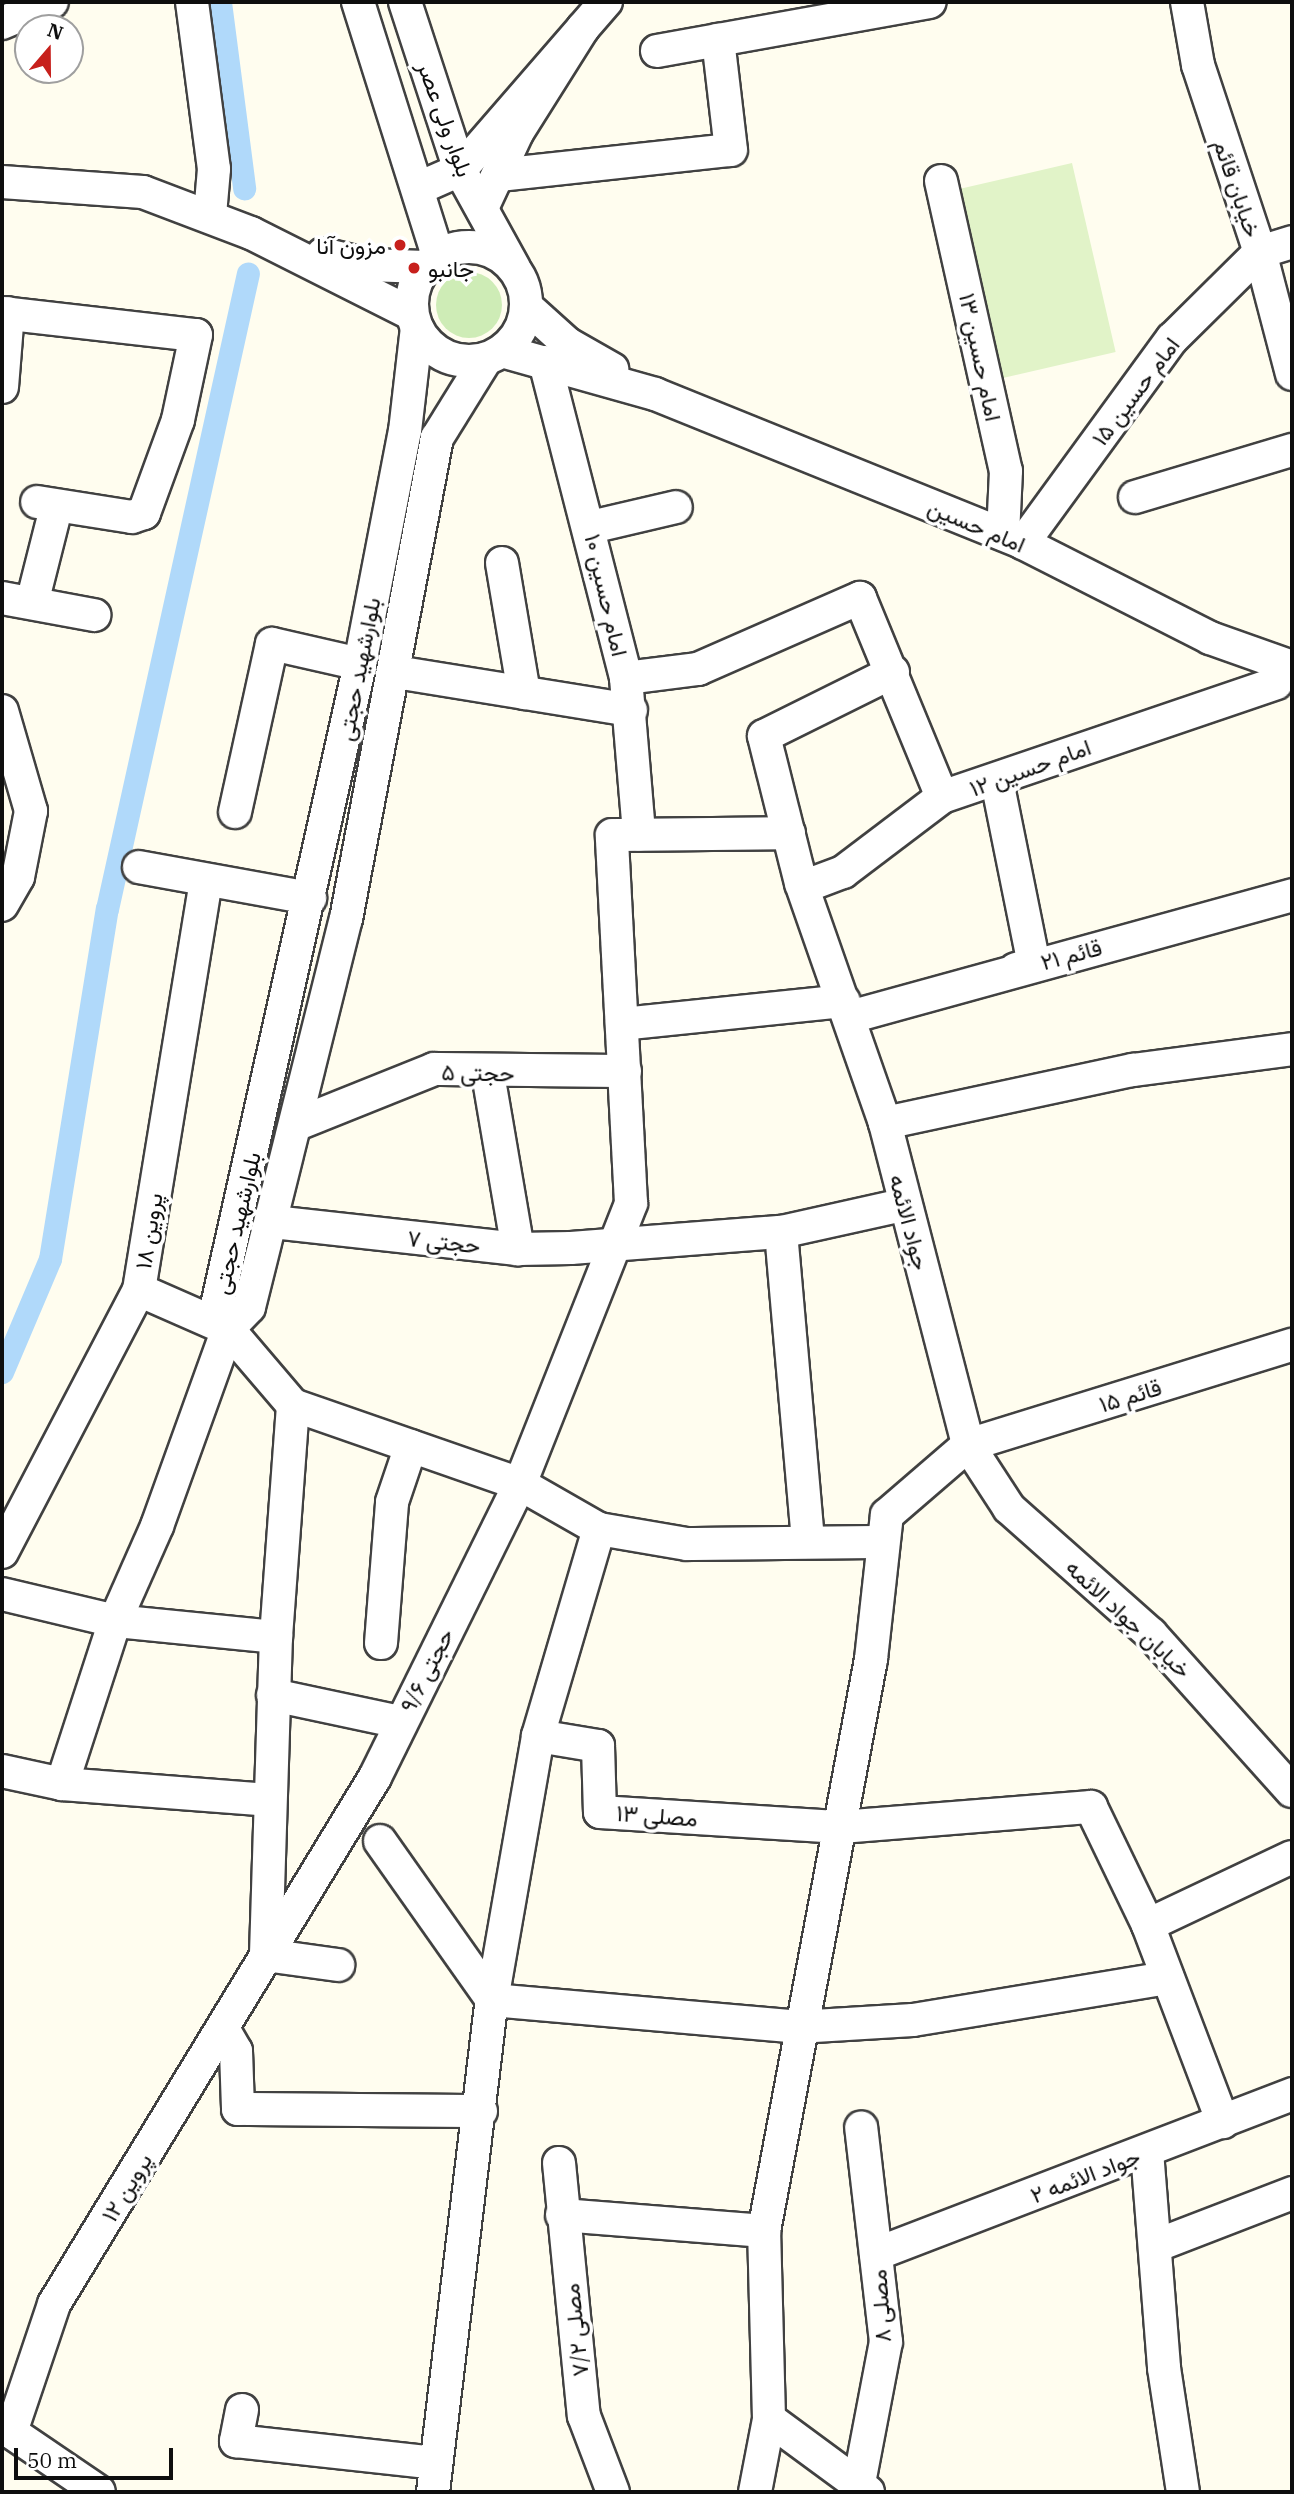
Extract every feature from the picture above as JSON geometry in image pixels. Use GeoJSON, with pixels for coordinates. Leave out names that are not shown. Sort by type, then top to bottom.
{"type":"FeatureCollection","features":[{"type":"Feature","properties":{"kind":"street"},"geometry":{"type":"LineString","coordinates":[[2,23],[52,2]]}},
{"type":"Feature","properties":{"kind":"street"},"geometry":{"type":"LineString","coordinates":[[192,2],[214,169],[210,215]]}},
{"type":"Feature","properties":{"kind":"street","name":"بلوار ولی عصر"},"geometry":{"type":"LineString","coordinates":[[358,2],[419,188],[431,262]]}},
{"type":"Feature","properties":{"kind":"street","name":"بلوار ولی عصر"},"geometry":{"type":"LineString","coordinates":[[405,2],[460,170],[516,270]]}},
{"type":"Feature","properties":{"kind":"street"},"geometry":{"type":"LineString","coordinates":[[419,188],[460,170],[606,2]]}},
{"type":"Feature","properties":{"kind":"street"},"geometry":{"type":"LineString","coordinates":[[657,51],[930,2]]}},
{"type":"Feature","properties":{"kind":"street","name":"خیابان قائم"},"geometry":{"type":"LineString","coordinates":[[1186,2],[1198,65],[1260,252],[1292,374]]}},
{"type":"Feature","properties":{"kind":"street"},"geometry":{"type":"LineString","coordinates":[[482,208],[517,133],[583,28]]}},
{"type":"Feature","properties":{"kind":"street"},"geometry":{"type":"LineString","coordinates":[[499,175],[732,150],[718,40]]}},
{"type":"Feature","properties":{"kind":"street","name":"امام حسین ۱۳"},"geometry":{"type":"LineString","coordinates":[[941,181],[1006,471],[1013,539]]}},
{"type":"Feature","properties":{"kind":"street"},"geometry":{"type":"LineString","coordinates":[[2,182],[143,192],[210,215],[251,233],[414,321],[449,358],[494,355],[523,326],[527,307],[516,270],[481,248],[431,262],[367,265],[251,233]]}},
{"type":"Feature","properties":{"kind":"street"},"geometry":{"type":"LineString","coordinates":[[1260,252],[1292,242]]}},
{"type":"Feature","properties":{"kind":"street","name":"امام حسین ۱۵"},"geometry":{"type":"LineString","coordinates":[[1013,539],[1172,339],[1260,252]]}},
{"type":"Feature","properties":{"kind":"street"},"geometry":{"type":"LineString","coordinates":[[414,321],[413,289],[431,262]]}},
{"type":"Feature","properties":{"kind":"street","name":"امام حسین"},"geometry":{"type":"LineString","coordinates":[[527,307],[568,344],[655,394]]}},
{"type":"Feature","properties":{"kind":"street"},"geometry":{"type":"LineString","coordinates":[[2,387],[5,313],[196,335],[178,421],[150,506],[132,517],[47,505],[17,601],[94,615]]}},
{"type":"Feature","properties":{"kind":"street","name":"بلوارشهید حجتی"},"geometry":{"type":"LineString","coordinates":[[414,321],[405,431],[360,664],[217,1306],[228,1329],[248,1307],[300,1124],[396,672],[437,438],[494,355]]}},
{"type":"Feature","properties":{"kind":"street","name":"امام حسین"},"geometry":{"type":"LineString","coordinates":[[494,355],[545,362],[655,394],[1013,539],[1210,638],[1287,683]]}},
{"type":"Feature","properties":{"kind":"street","name":"۱۰ امام حسین"},"geometry":{"type":"LineString","coordinates":[[545,362],[592,527],[626,678],[631,710],[639,834]]}},
{"type":"Feature","properties":{"kind":"street"},"geometry":{"type":"LineString","coordinates":[[1135,497],[1292,450]]}},
{"type":"Feature","properties":{"kind":"street"},"geometry":{"type":"LineString","coordinates":[[592,527],[676,507]]}},
{"type":"Feature","properties":{"kind":"street"},"geometry":{"type":"LineString","coordinates":[[502,562],[524,693]]}},
{"type":"Feature","properties":{"kind":"street"},"geometry":{"type":"LineString","coordinates":[[626,678],[698,669],[860,598],[893,672],[942,797]]}},
{"type":"Feature","properties":{"kind":"street"},"geometry":{"type":"LineString","coordinates":[[235,811],[272,644],[360,664]]}},
{"type":"Feature","properties":{"kind":"street"},"geometry":{"type":"LineString","coordinates":[[396,672],[631,710]]}},
{"type":"Feature","properties":{"kind":"street","name":"جواد الائمه"},"geometry":{"type":"LineString","coordinates":[[893,672],[764,732],[803,887],[885,1123],[903,1205],[968,1445]]}},
{"type":"Feature","properties":{"kind":"street","name":"امام حسین ۱۲"},"geometry":{"type":"LineString","coordinates":[[803,887],[843,872],[942,797],[1287,683]]}},
{"type":"Feature","properties":{"kind":"street"},"geometry":{"type":"LineString","coordinates":[[2,711],[16,808],[18,877],[2,905]]}},
{"type":"Feature","properties":{"kind":"street"},"geometry":{"type":"LineString","coordinates":[[997,781],[1034,964]]}},
{"type":"Feature","properties":{"kind":"street"},"geometry":{"type":"LineString","coordinates":[[639,834],[789,833]]}},
{"type":"Feature","properties":{"kind":"street","name":"حجتی ۹/۶"},"geometry":{"type":"LineString","coordinates":[[329,1854],[375,1777],[520,1484],[631,1203],[612,835],[639,834]]}},
{"type":"Feature","properties":{"kind":"street"},"geometry":{"type":"LineString","coordinates":[[139,867],[310,898]]}},
{"type":"Feature","properties":{"kind":"street","name":"پروین ۱۸"},"geometry":{"type":"LineString","coordinates":[[2,1552],[139,1290],[206,881]]}},
{"type":"Feature","properties":{"kind":"street","name":"قائم ۲۱"},"geometry":{"type":"LineString","coordinates":[[622,1024],[847,1009],[1034,964],[1292,895]]}},
{"type":"Feature","properties":{"kind":"street"},"geometry":{"type":"LineString","coordinates":[[885,1123],[1133,1070],[1292,1049]]}},
{"type":"Feature","properties":{"kind":"street","name":"حجتی ۵"},"geometry":{"type":"LineString","coordinates":[[300,1124],[434,1069],[488,1074],[625,1071]]}},
{"type":"Feature","properties":{"kind":"street"},"geometry":{"type":"LineString","coordinates":[[488,1074],[518,1249]]}},
{"type":"Feature","properties":{"kind":"street","name":"حجتی ۷"},"geometry":{"type":"LineString","coordinates":[[273,1222],[518,1249],[781,1232],[903,1205]]}},
{"type":"Feature","properties":{"kind":"street"},"geometry":{"type":"LineString","coordinates":[[781,1232],[808,1542]]}},
{"type":"Feature","properties":{"kind":"street"},"geometry":{"type":"LineString","coordinates":[[139,1290],[228,1329],[293,1405],[520,1484],[599,1529],[714,1542],[882,1542]]}},
{"type":"Feature","properties":{"kind":"street"},"geometry":{"type":"LineString","coordinates":[[62,1784],[115,1621],[228,1329]]}},
{"type":"Feature","properties":{"kind":"street","name":"قائم ۱۵"},"geometry":{"type":"LineString","coordinates":[[968,1445],[1292,1345]]}},
{"type":"Feature","properties":{"kind":"street","name":"پروین ۱۲"},"geometry":{"type":"LineString","coordinates":[[266,1955],[268,1800],[273,1695],[293,1405]]}},
{"type":"Feature","properties":{"kind":"street"},"geometry":{"type":"LineString","coordinates":[[755,2492],[769,2419],[764,2231],[798,2027],[841,1827],[871,1659],[887,1515],[968,1445]]}},
{"type":"Feature","properties":{"kind":"street","name":"خیابان جواد الائمه"},"geometry":{"type":"LineString","coordinates":[[968,1445],[1009,1508],[1151,1634],[1292,1791]]}},
{"type":"Feature","properties":{"kind":"street"},"geometry":{"type":"LineString","coordinates":[[381,1643],[392,1502],[411,1446]]}},
{"type":"Feature","properties":{"kind":"street"},"geometry":{"type":"LineString","coordinates":[[242,2410],[236,2441],[434,2478],[481,2111],[492,2000],[538,1736],[599,1529]]}},
{"type":"Feature","properties":{"kind":"street"},"geometry":{"type":"LineString","coordinates":[[2,1594],[115,1621],[276,1637]]}},
{"type":"Feature","properties":{"kind":"street"},"geometry":{"type":"LineString","coordinates":[[273,1695],[400,1722]]}},
{"type":"Feature","properties":{"kind":"street","name":"مصلی ۱۳"},"geometry":{"type":"LineString","coordinates":[[538,1736],[598,1746],[600,1812],[841,1827]]}},
{"type":"Feature","properties":{"kind":"street"},"geometry":{"type":"LineString","coordinates":[[2,1771],[62,1784],[268,1800]]}},
{"type":"Feature","properties":{"kind":"street"},"geometry":{"type":"LineString","coordinates":[[375,1777],[380,1841],[492,2000],[798,2027],[913,2020],[1168,1978]]}},
{"type":"Feature","properties":{"kind":"street"},"geometry":{"type":"LineString","coordinates":[[841,1827],[1091,1807],[1148,1925],[1223,2122]]}},
{"type":"Feature","properties":{"kind":"street"},"geometry":{"type":"LineString","coordinates":[[329,1854],[380,1841]]}},
{"type":"Feature","properties":{"kind":"street","name":"پروین ۱۲"},"geometry":{"type":"LineString","coordinates":[[7,2429],[54,2304],[225,2032],[266,1955],[329,1854]]}},
{"type":"Feature","properties":{"kind":"street"},"geometry":{"type":"LineString","coordinates":[[1148,1925],[1292,1857]]}},
{"type":"Feature","properties":{"kind":"street"},"geometry":{"type":"LineString","coordinates":[[266,1955],[338,1965]]}},
{"type":"Feature","properties":{"kind":"street"},"geometry":{"type":"LineString","coordinates":[[225,2032],[236,2050],[239,2109],[481,2111]]}},
{"type":"Feature","properties":{"kind":"street","name":"جواد الائمه ۲"},"geometry":{"type":"LineString","coordinates":[[876,2254],[1292,2094]]}},
{"type":"Feature","properties":{"kind":"street","name":"مصلی ۸"},"geometry":{"type":"LineString","coordinates":[[861,2127],[886,2342],[863,2488]]}},
{"type":"Feature","properties":{"kind":"street"},"geometry":{"type":"LineString","coordinates":[[1147,2151],[1183,2492]]}},
{"type":"Feature","properties":{"kind":"street","name":"مصلی ۷/۲"},"geometry":{"type":"LineString","coordinates":[[559,2163],[562,2215],[584,2416],[613,2492]]}},
{"type":"Feature","properties":{"kind":"street"},"geometry":{"type":"LineString","coordinates":[[1155,2245],[1292,2193]]}},
{"type":"Feature","properties":{"kind":"street"},"geometry":{"type":"LineString","coordinates":[[562,2215],[764,2231]]}},
{"type":"Feature","properties":{"kind":"street"},"geometry":{"type":"LineString","coordinates":[[769,2419],[863,2488]]}},
{"type":"Feature","properties":{"kind":"street"},"geometry":{"type":"LineString","coordinates":[[7,2429],[99,2492]]}},
{"type":"Feature","properties":{"kind":"green space"},"geometry":{"type":"Polygon","coordinates":[[[1072,163],[1116,352],[1001,379],[957,190],[1072,163]]]}},
{"type":"Feature","properties":{"kind":"green space"},"geometry":{"type":"Polygon","coordinates":[[[475,272],[493,281],[500,292],[500,318],[493,329],[482,336],[463,338],[445,329],[438,318],[436,299],[445,281],[456,274],[475,272]]]}},
{"type":"Feature","properties":{"kind":"waterway"},"geometry":{"type":"LineString","coordinates":[[220,2],[244,188]]}},
{"type":"Feature","properties":{"kind":"waterway"},"geometry":{"type":"LineString","coordinates":[[2,1372],[50,1259],[107,909],[248,273]]}},
{"type":"Feature","properties":{"kind":"place","name":"مزون آنا"},"geometry":{"type":"Point","coordinates":[400,245]}},
{"type":"Feature","properties":{"kind":"place","name":"جانبو"},"geometry":{"type":"Point","coordinates":[414,268]}}]}
